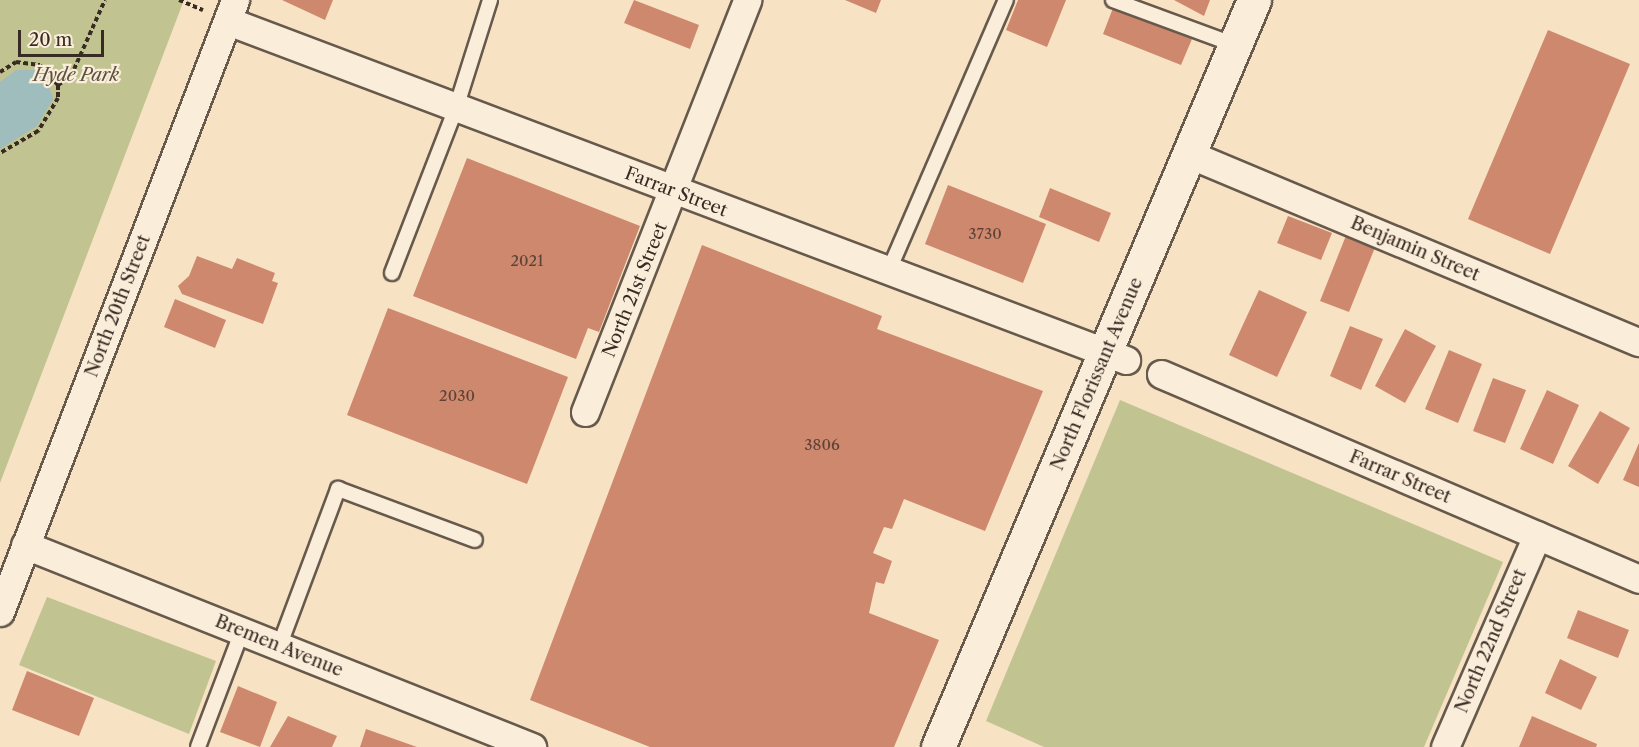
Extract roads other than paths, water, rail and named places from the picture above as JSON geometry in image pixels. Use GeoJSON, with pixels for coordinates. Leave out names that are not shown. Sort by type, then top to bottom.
{"type":"FeatureCollection","features":[{"type":"Feature","properties":{"kind":"main road","name":"North Florissant Avenue"},"geometry":{"type":"LineString","coordinates":[[938,747],[1117,356],[1191,155],[1254,0]]}},
{"type":"Feature","properties":{"kind":"street","name":"North 21st Street"},"geometry":{"type":"LineString","coordinates":[[585,412],[676,192],[747,0]]}},
{"type":"Feature","properties":{"kind":"street","name":"Farrar Street"},"geometry":{"type":"LineString","coordinates":[[232,10],[456,108],[1117,356]]}},
{"type":"Feature","properties":{"kind":"street","name":"North 20th Street"},"geometry":{"type":"LineString","coordinates":[[0,612],[232,10]]}},
{"type":"Feature","properties":{"kind":"street","name":"Benjamin Street"},"geometry":{"type":"LineString","coordinates":[[1191,155],[1639,342]]}},
{"type":"Feature","properties":{"kind":"street","name":"Farrar Street"},"geometry":{"type":"LineString","coordinates":[[1161,374],[1639,579]]}},
{"type":"Feature","properties":{"kind":"street","name":"North 22nd Street"},"geometry":{"type":"LineString","coordinates":[[1445,747],[1537,535]]}},
{"type":"Feature","properties":{"kind":"street","name":"Bremen Avenue"},"geometry":{"type":"LineString","coordinates":[[25,545],[279,647],[473,736],[532,747]]}},
{"type":"Feature","properties":{"kind":"lane"},"geometry":{"type":"LineString","coordinates":[[392,273],[456,108],[490,0]]}},
{"type":"Feature","properties":{"kind":"lane"},"geometry":{"type":"LineString","coordinates":[[889,270],[1006,0]]}},
{"type":"Feature","properties":{"kind":"lane"},"geometry":{"type":"LineString","coordinates":[[1113,0],[1235,45]]}},
{"type":"Feature","properties":{"kind":"lane"},"geometry":{"type":"LineString","coordinates":[[279,647],[338,489],[475,540]]}},
{"type":"Feature","properties":{"kind":"lane"},"geometry":{"type":"LineString","coordinates":[[198,747],[242,632]]}},
{"type":"Feature","properties":{"kind":"water"},"geometry":{"type":"Polygon","coordinates":[[[16,70],[34,70],[47,80],[53,99],[37,126],[0,149],[0,82],[16,70]]]}},
{"type":"Feature","properties":{"kind":"park label","name":"Hyde Park"},"geometry":{"type":"Point","coordinates":[76,75]}}]}
